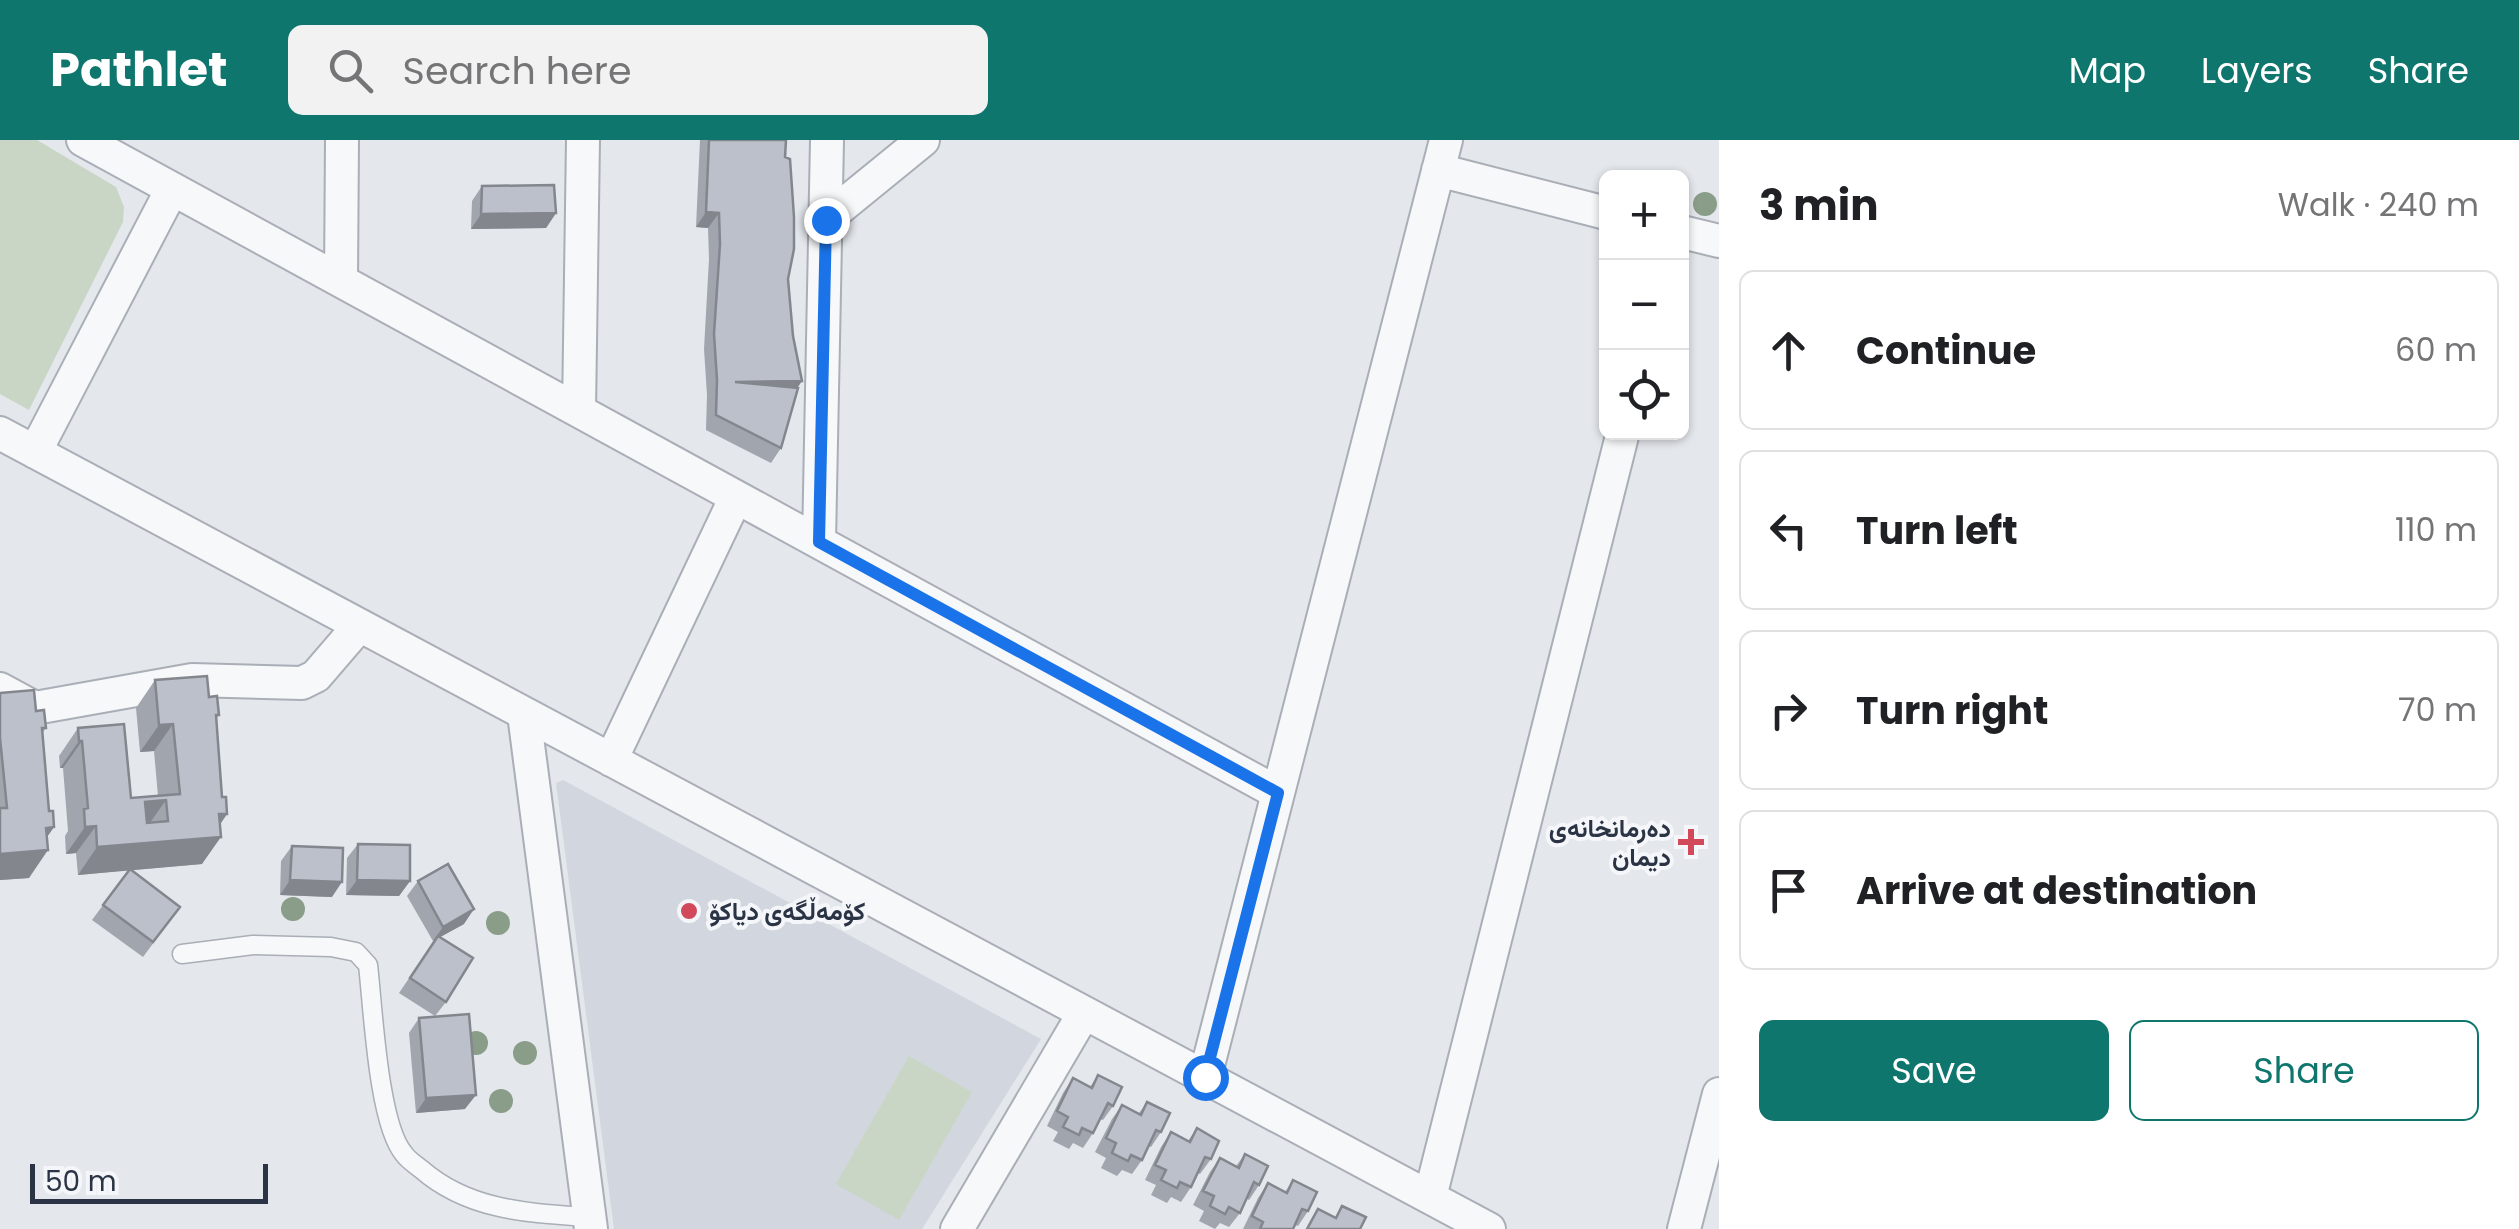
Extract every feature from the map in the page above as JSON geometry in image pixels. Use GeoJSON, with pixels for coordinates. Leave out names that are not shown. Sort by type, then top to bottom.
{"type":"FeatureCollection","features":[{"type":"Feature","properties":{"kind":"street"},"geometry":{"type":"LineString","coordinates":[[341,280],[342,140]]}},
{"type":"Feature","properties":{"kind":"street"},"geometry":{"type":"LineString","coordinates":[[579,411],[583,140]]}},
{"type":"Feature","properties":{"kind":"street"},"geometry":{"type":"LineString","coordinates":[[819,542],[827,140]]}},
{"type":"Feature","properties":{"kind":"street"},"geometry":{"type":"LineString","coordinates":[[826,220],[922,140]]}},
{"type":"Feature","properties":{"kind":"street"},"geometry":{"type":"LineString","coordinates":[[100,145],[172,189],[1278,793]]}},
{"type":"Feature","properties":{"kind":"street"},"geometry":{"type":"LineString","coordinates":[[1205,1077],[1442,155],[1599,211]]}},
{"type":"Feature","properties":{"kind":"street"},"geometry":{"type":"LineString","coordinates":[[35,452],[172,189]]}},
{"type":"Feature","properties":{"kind":"street"},"geometry":{"type":"LineString","coordinates":[[1689,234],[1719,241]]}},
{"type":"Feature","properties":{"kind":"street"},"geometry":{"type":"LineString","coordinates":[[0,433],[1489,1229]]}},
{"type":"Feature","properties":{"kind":"street"},"geometry":{"type":"LineString","coordinates":[[1430,1197],[1621,440]]}},
{"type":"Feature","properties":{"kind":"street"},"geometry":{"type":"LineString","coordinates":[[611,760],[736,496]]}},
{"type":"Feature","properties":{"kind":"street"},"geometry":{"type":"LineString","coordinates":[[0,711],[192,680],[302,683],[316,676],[359,626]]}},
{"type":"Feature","properties":{"kind":"street"},"geometry":{"type":"LineString","coordinates":[[0,689],[35,708]]}},
{"type":"Feature","properties":{"kind":"street"},"geometry":{"type":"LineString","coordinates":[[524,714],[590,1223]]}},
{"type":"Feature","properties":{"kind":"street"},"geometry":{"type":"LineString","coordinates":[[957,1229],[1084,1013]]}},
{"type":"Feature","properties":{"kind":"street"},"geometry":{"type":"LineString","coordinates":[[1684,1229],[1719,1094]]}},
{"type":"Feature","properties":{"kind":"lane"},"geometry":{"type":"LineString","coordinates":[[182,954],[253,945],[331,947],[356,952],[368,965],[384,1107],[402,1152],[440,1186],[483,1204],[590,1223]]}},
{"type":"Feature","properties":{"kind":"shaded area","name":"کۆمەڵگەی دیاکۆ"},"geometry":{"type":"Polygon","coordinates":[[[563,780],[1041,1039],[922,1229],[614,1229],[556,783],[563,780]]]}},
{"type":"Feature","properties":{"kind":"green space"},"geometry":{"type":"Polygon","coordinates":[[[0,140],[37,140],[116,187],[124,207],[123,222],[29,410],[0,394],[0,140]]]}},
{"type":"Feature","properties":{"kind":"green space"},"geometry":{"type":"Polygon","coordinates":[[[909,1056],[972,1092],[899,1220],[836,1184],[909,1056]]]}},
{"type":"Feature","properties":{"kind":"building"},"geometry":{"type":"Polygon","coordinates":[[[709,140],[786,140],[794,217],[794,249],[788,279],[802,381],[735,382],[798,388],[781,448],[716,415],[714,334],[720,244],[719,213],[706,212],[709,140]]]}},
{"type":"Feature","properties":{"kind":"building"},"geometry":{"type":"Polygon","coordinates":[[[554,185],[556,213],[481,214],[482,186],[554,185]]]}},
{"type":"Feature","properties":{"kind":"building"},"geometry":{"type":"Polygon","coordinates":[[[207,676],[209,697],[217,696],[222,797],[226,797],[227,814],[219,814],[221,837],[97,847],[96,826],[85,827],[84,809],[88,808],[78,728],[124,724],[131,798],[180,794],[173,724],[159,725],[155,680],[207,676]],[[166,800],[145,802],[147,823],[168,821],[166,800]]]}},
{"type":"Feature","properties":{"kind":"building"},"geometry":{"type":"Polygon","coordinates":[[[34,690],[36,711],[44,710],[49,811],[53,811],[54,827],[46,828],[48,850],[0,854],[0,808],[7,808],[0,693],[34,690]]]}},
{"type":"Feature","properties":{"kind":"building"},"geometry":{"type":"Polygon","coordinates":[[[358,844],[410,845],[410,881],[357,880],[358,844]]]}},
{"type":"Feature","properties":{"kind":"building"},"geometry":{"type":"Polygon","coordinates":[[[292,846],[343,848],[342,882],[290,880],[292,846]]]}},
{"type":"Feature","properties":{"kind":"building"},"geometry":{"type":"Polygon","coordinates":[[[448,864],[474,909],[443,927],[418,881],[448,864]]]}},
{"type":"Feature","properties":{"kind":"building"},"geometry":{"type":"Polygon","coordinates":[[[130,869],[180,907],[153,942],[103,905],[130,869]]]}},
{"type":"Feature","properties":{"kind":"building"},"geometry":{"type":"Polygon","coordinates":[[[438,936],[473,958],[446,1002],[410,978],[438,936]]]}},
{"type":"Feature","properties":{"kind":"building"},"geometry":{"type":"Polygon","coordinates":[[[469,1014],[476,1095],[426,1098],[419,1018],[469,1014]]]}},
{"type":"Feature","properties":{"kind":"building"},"geometry":{"type":"Polygon","coordinates":[[[1098,1075],[1122,1087],[1113,1106],[1108,1103],[1093,1133],[1082,1128],[1079,1135],[1063,1127],[1068,1117],[1057,1111],[1073,1078],[1092,1088],[1098,1075]]]}},
{"type":"Feature","properties":{"kind":"building"},"geometry":{"type":"Polygon","coordinates":[[[1147,1102],[1170,1113],[1161,1132],[1156,1130],[1142,1160],[1131,1155],[1128,1161],[1112,1153],[1116,1143],[1106,1138],[1122,1105],[1141,1115],[1147,1102]]]}},
{"type":"Feature","properties":{"kind":"building"},"geometry":{"type":"Polygon","coordinates":[[[1197,1128],[1219,1141],[1211,1159],[1205,1157],[1191,1187],[1180,1182],[1177,1188],[1161,1180],[1166,1170],[1155,1165],[1171,1132],[1190,1142],[1197,1128]]]}},
{"type":"Feature","properties":{"kind":"building"},"geometry":{"type":"Polygon","coordinates":[[[1245,1154],[1268,1166],[1259,1185],[1254,1182],[1240,1213],[1229,1207],[1225,1214],[1210,1206],[1214,1196],[1203,1191],[1220,1158],[1239,1168],[1245,1154]]]}},
{"type":"Feature","properties":{"kind":"building"},"geometry":{"type":"Polygon","coordinates":[[[1293,1180],[1317,1192],[1308,1211],[1302,1209],[1293,1229],[1260,1229],[1263,1222],[1252,1216],[1268,1183],[1287,1193],[1293,1180]]]}},
{"type":"Feature","properties":{"kind":"building"},"geometry":{"type":"Polygon","coordinates":[[[1342,1206],[1366,1217],[1360,1229],[1307,1229],[1318,1209],[1336,1218],[1342,1206]]]}},
{"type":"Feature","properties":{"kind":"place","name":"دەرمانخانەی دیمان"},"geometry":{"type":"Point","coordinates":[1691,842]}},
{"type":"Feature","properties":{"kind":"place","name":"کۆمەڵگەی دیاکۆ"},"geometry":{"type":"Point","coordinates":[689,911]}},
{"type":"Feature","properties":{"kind":"route"},"geometry":{"type":"LineString","coordinates":[[826,220],[819,542],[1278,793],[1205,1077]]}}]}
